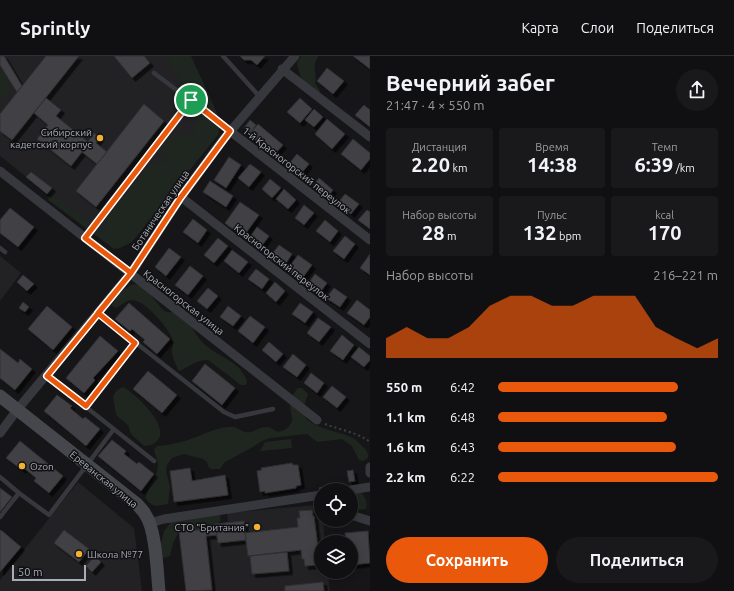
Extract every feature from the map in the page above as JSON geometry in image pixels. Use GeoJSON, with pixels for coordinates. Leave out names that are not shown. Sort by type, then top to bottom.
{"type":"FeatureCollection","features":[{"type":"Feature","properties":{"kind":"street","name":"Ботаническая улица"},"geometry":{"type":"LineString","coordinates":[[0,433],[17,410],[47,376],[131,273],[181,197],[230,131],[282,69],[295,56]]}},
{"type":"Feature","properties":{"kind":"street"},"geometry":{"type":"LineString","coordinates":[[282,69],[370,138]]}},
{"type":"Feature","properties":{"kind":"street","name":"1-й Красногорский переулок"},"geometry":{"type":"LineString","coordinates":[[230,131],[370,240]]}},
{"type":"Feature","properties":{"kind":"street","name":"Красногорская улица"},"geometry":{"type":"LineString","coordinates":[[0,171],[317,420]]}},
{"type":"Feature","properties":{"kind":"street","name":"Красногорский переулок"},"geometry":{"type":"LineString","coordinates":[[181,197],[370,344]]}},
{"type":"Feature","properties":{"kind":"street","name":"Ереванская улица"},"geometry":{"type":"LineString","coordinates":[[0,396],[137,504],[146,514],[150,523],[159,591]]}},
{"type":"Feature","properties":{"kind":"street"},"geometry":{"type":"LineString","coordinates":[[370,467],[370,473]]}},
{"type":"Feature","properties":{"kind":"street"},"geometry":{"type":"LineString","coordinates":[[358,488],[370,487]]}},
{"type":"Feature","properties":{"kind":"street"},"geometry":{"type":"LineString","coordinates":[[150,523],[164,519],[265,506],[314,494]]}},
{"type":"Feature","properties":{"kind":"street"},"geometry":{"type":"LineString","coordinates":[[358,517],[370,521]]}},
{"type":"Feature","properties":{"kind":"lane"},"geometry":{"type":"LineString","coordinates":[[223,56],[259,96]]}},
{"type":"Feature","properties":{"kind":"lane"},"geometry":{"type":"LineString","coordinates":[[154,72],[230,131]]}},
{"type":"Feature","properties":{"kind":"lane"},"geometry":{"type":"LineString","coordinates":[[85,238],[191,100]]}},
{"type":"Feature","properties":{"kind":"lane"},"geometry":{"type":"LineString","coordinates":[[0,248],[5,252]]}},
{"type":"Feature","properties":{"kind":"lane"},"geometry":{"type":"LineString","coordinates":[[98,313],[224,412],[236,417],[273,409]]}},
{"type":"Feature","properties":{"kind":"lane"},"geometry":{"type":"LineString","coordinates":[[86,406],[135,343]]}},
{"type":"Feature","properties":{"kind":"lane"},"geometry":{"type":"LineString","coordinates":[[47,376],[154,461]]}},
{"type":"Feature","properties":{"kind":"lane"},"geometry":{"type":"LineString","coordinates":[[0,478],[49,514],[114,429]]}},
{"type":"Feature","properties":{"kind":"lane"},"geometry":{"type":"LineString","coordinates":[[0,517],[19,493]]}},
{"type":"Feature","properties":{"kind":"path"},"geometry":{"type":"LineString","coordinates":[[317,420],[337,429],[351,432],[370,442]]}},
{"type":"Feature","properties":{"kind":"shaded area","name":"Сибирский кадетский корпус"},"geometry":{"type":"Polygon","coordinates":[[[0,56],[191,56],[218,115],[115,247],[0,156],[0,56]]]}},
{"type":"Feature","properties":{"kind":"shaded area"},"geometry":{"type":"Polygon","coordinates":[[[167,56],[189,56],[191,58],[218,119],[218,135],[132,242],[120,248],[114,249],[48,200],[49,196],[52,194],[102,231],[105,230],[107,219],[118,202],[152,164],[163,163],[167,157],[166,154],[160,151],[168,139],[174,135],[184,136],[191,134],[195,130],[197,125],[196,117],[193,115],[181,79],[172,67],[167,56]]]}},
{"type":"Feature","properties":{"kind":"shaded area"},"geometry":{"type":"Polygon","coordinates":[[[301,56],[318,56],[315,65],[315,83],[320,91],[318,94],[306,84],[301,77],[297,63],[301,56]]]}},
{"type":"Feature","properties":{"kind":"shaded area"},"geometry":{"type":"Polygon","coordinates":[[[0,68],[6,76],[11,91],[5,98],[0,92],[0,68]]]}},
{"type":"Feature","properties":{"kind":"shaded area"},"geometry":{"type":"Polygon","coordinates":[[[0,256],[21,273],[0,301],[0,256]]]}},
{"type":"Feature","properties":{"kind":"shaded area"},"geometry":{"type":"Polygon","coordinates":[[[134,284],[144,287],[163,310],[167,312],[185,313],[200,340],[240,369],[247,381],[246,385],[241,385],[208,360],[197,362],[179,371],[172,353],[173,341],[171,336],[167,329],[150,310],[144,305],[132,300],[127,301],[115,308],[112,305],[121,292],[134,284]]]}},
{"type":"Feature","properties":{"kind":"shaded area"},"geometry":{"type":"Polygon","coordinates":[[[123,387],[143,403],[160,428],[160,436],[156,442],[149,446],[144,446],[131,434],[128,425],[116,414],[113,396],[117,390],[123,387]]]}},
{"type":"Feature","properties":{"kind":"shaded area"},"geometry":{"type":"Polygon","coordinates":[[[298,388],[302,388],[308,394],[303,412],[305,417],[310,422],[351,437],[366,450],[368,458],[363,461],[359,460],[352,446],[342,439],[317,442],[307,434],[270,438],[225,462],[220,469],[211,469],[207,462],[203,459],[184,454],[172,458],[167,465],[166,470],[170,487],[168,504],[155,506],[145,498],[157,473],[158,464],[154,450],[157,446],[181,442],[213,430],[226,427],[235,427],[248,432],[268,427],[280,432],[287,428],[291,423],[291,400],[298,388]]]}},
{"type":"Feature","properties":{"kind":"shaded area"},"geometry":{"type":"Polygon","coordinates":[[[291,439],[292,448],[260,451],[265,442],[291,439]]]}},
{"type":"Feature","properties":{"kind":"shaded area","name":"Школа №77"},"geometry":{"type":"Polygon","coordinates":[[[78,482],[134,528],[142,591],[0,591],[0,580],[78,482]]]}},
{"type":"Feature","properties":{"kind":"shaded area"},"geometry":{"type":"Polygon","coordinates":[[[358,493],[361,493],[364,496],[367,505],[366,509],[358,510],[358,493]]]}},
{"type":"Feature","properties":{"kind":"shaded area"},"geometry":{"type":"Polygon","coordinates":[[[314,505],[314,527],[324,527],[324,535],[314,535],[314,579],[329,579],[330,591],[186,591],[179,532],[216,528],[215,524],[228,523],[227,513],[314,505]]]}},
{"type":"Feature","properties":{"kind":"shaded area"},"geometry":{"type":"Polygon","coordinates":[[[217,513],[220,515],[221,521],[216,524],[216,528],[179,532],[173,543],[170,556],[164,558],[161,555],[160,549],[164,531],[171,522],[217,513]]]}},
{"type":"Feature","properties":{"kind":"building"},"geometry":{"type":"Polygon","coordinates":[[[0,56],[4,56],[22,86],[17,92],[0,65],[0,56]]]}},
{"type":"Feature","properties":{"kind":"building"},"geometry":{"type":"Polygon","coordinates":[[[46,56],[79,56],[12,140],[0,131],[0,114],[46,56]]]}},
{"type":"Feature","properties":{"kind":"building"},"geometry":{"type":"Polygon","coordinates":[[[114,56],[144,56],[150,63],[132,78],[114,56]]]}},
{"type":"Feature","properties":{"kind":"building"},"geometry":{"type":"Polygon","coordinates":[[[240,56],[265,56],[257,65],[251,60],[244,60],[240,56]]]}},
{"type":"Feature","properties":{"kind":"building"},"geometry":{"type":"Polygon","coordinates":[[[353,56],[370,56],[370,69],[353,56]]]}},
{"type":"Feature","properties":{"kind":"building"},"geometry":{"type":"Polygon","coordinates":[[[327,68],[344,81],[333,94],[317,81],[327,68]]]}},
{"type":"Feature","properties":{"kind":"building"},"geometry":{"type":"Polygon","coordinates":[[[46,98],[61,110],[56,116],[88,142],[94,133],[100,138],[96,143],[107,152],[97,164],[82,152],[71,166],[37,139],[48,125],[34,113],[46,98]]]}},
{"type":"Feature","properties":{"kind":"building"},"geometry":{"type":"Polygon","coordinates":[[[300,98],[312,109],[300,123],[287,112],[300,98]]]}},
{"type":"Feature","properties":{"kind":"building"},"geometry":{"type":"Polygon","coordinates":[[[144,104],[164,121],[96,207],[76,191],[144,104]]]}},
{"type":"Feature","properties":{"kind":"building"},"geometry":{"type":"Polygon","coordinates":[[[364,105],[370,110],[370,127],[355,115],[364,105]]]}},
{"type":"Feature","properties":{"kind":"building"},"geometry":{"type":"Polygon","coordinates":[[[314,109],[323,117],[314,127],[305,120],[314,109]]]}},
{"type":"Feature","properties":{"kind":"building"},"geometry":{"type":"Polygon","coordinates":[[[327,119],[345,134],[332,149],[315,134],[327,119]]]}},
{"type":"Feature","properties":{"kind":"building"},"geometry":{"type":"Polygon","coordinates":[[[250,120],[256,125],[250,133],[244,128],[250,120]]]}},
{"type":"Feature","properties":{"kind":"building"},"geometry":{"type":"Polygon","coordinates":[[[258,124],[283,145],[274,155],[249,135],[258,124]]]}},
{"type":"Feature","properties":{"kind":"building"},"geometry":{"type":"Polygon","coordinates":[[[353,139],[370,153],[370,159],[361,170],[341,154],[353,139]]]}},
{"type":"Feature","properties":{"kind":"building"},"geometry":{"type":"Polygon","coordinates":[[[297,154],[309,164],[300,175],[288,165],[297,154]]]}},
{"type":"Feature","properties":{"kind":"building"},"geometry":{"type":"Polygon","coordinates":[[[229,157],[241,165],[226,188],[214,180],[229,157]]]}},
{"type":"Feature","properties":{"kind":"building"},"geometry":{"type":"Polygon","coordinates":[[[250,164],[261,172],[249,187],[238,178],[250,164]]]}},
{"type":"Feature","properties":{"kind":"building"},"geometry":{"type":"Polygon","coordinates":[[[31,172],[52,188],[47,194],[26,177],[31,172]]]}},
{"type":"Feature","properties":{"kind":"building"},"geometry":{"type":"Polygon","coordinates":[[[319,178],[333,190],[327,198],[313,186],[319,178]]]}},
{"type":"Feature","properties":{"kind":"building"},"geometry":{"type":"Polygon","coordinates":[[[270,179],[281,188],[272,198],[262,189],[270,179]]]}},
{"type":"Feature","properties":{"kind":"building"},"geometry":{"type":"Polygon","coordinates":[[[210,181],[233,196],[226,207],[203,192],[210,181]]]}},
{"type":"Feature","properties":{"kind":"building"},"geometry":{"type":"Polygon","coordinates":[[[284,189],[296,200],[288,209],[276,199],[284,189]]]}},
{"type":"Feature","properties":{"kind":"building"},"geometry":{"type":"Polygon","coordinates":[[[345,194],[359,204],[351,214],[337,204],[345,194]]]}},
{"type":"Feature","properties":{"kind":"building"},"geometry":{"type":"Polygon","coordinates":[[[240,202],[259,215],[243,237],[225,223],[240,202]]]}},
{"type":"Feature","properties":{"kind":"building"},"geometry":{"type":"Polygon","coordinates":[[[304,205],[314,213],[304,225],[295,218],[304,205]]]}},
{"type":"Feature","properties":{"kind":"building"},"geometry":{"type":"Polygon","coordinates":[[[10,208],[34,227],[18,247],[0,233],[0,220],[10,208]]]}},
{"type":"Feature","properties":{"kind":"building"},"geometry":{"type":"Polygon","coordinates":[[[367,210],[370,212],[370,229],[358,220],[367,210]]]}},
{"type":"Feature","properties":{"kind":"building"},"geometry":{"type":"Polygon","coordinates":[[[193,219],[207,230],[198,243],[183,232],[193,219]]]}},
{"type":"Feature","properties":{"kind":"building"},"geometry":{"type":"Polygon","coordinates":[[[325,220],[338,231],[330,242],[316,231],[325,220]]]}},
{"type":"Feature","properties":{"kind":"building"},"geometry":{"type":"Polygon","coordinates":[[[257,227],[269,236],[260,248],[248,240],[257,227]]]}},
{"type":"Feature","properties":{"kind":"building"},"geometry":{"type":"Polygon","coordinates":[[[345,236],[355,244],[344,259],[333,251],[345,236]]]}},
{"type":"Feature","properties":{"kind":"building"},"geometry":{"type":"Polygon","coordinates":[[[218,238],[228,246],[214,263],[204,255],[218,238]]]}},
{"type":"Feature","properties":{"kind":"building"},"geometry":{"type":"Polygon","coordinates":[[[279,245],[292,254],[283,268],[269,258],[279,245]]]}},
{"type":"Feature","properties":{"kind":"building"},"geometry":{"type":"Polygon","coordinates":[[[169,248],[181,257],[166,276],[155,267],[169,248]]]}},
{"type":"Feature","properties":{"kind":"building"},"geometry":{"type":"Polygon","coordinates":[[[232,250],[248,262],[239,273],[224,261],[232,250]]]}},
{"type":"Feature","properties":{"kind":"building"},"geometry":{"type":"Polygon","coordinates":[[[370,254],[370,275],[360,268],[370,254]]]}},
{"type":"Feature","properties":{"kind":"building"},"geometry":{"type":"Polygon","coordinates":[[[298,255],[312,265],[301,280],[287,270],[298,255]]]}},
{"type":"Feature","properties":{"kind":"building"},"geometry":{"type":"Polygon","coordinates":[[[190,266],[203,276],[188,295],[175,285],[190,266]]]}},
{"type":"Feature","properties":{"kind":"building"},"geometry":{"type":"Polygon","coordinates":[[[256,269],[269,279],[262,289],[248,279],[256,269]]]}},
{"type":"Feature","properties":{"kind":"building"},"geometry":{"type":"Polygon","coordinates":[[[315,274],[327,283],[319,294],[307,285],[315,274]]]}},
{"type":"Feature","properties":{"kind":"building"},"geometry":{"type":"Polygon","coordinates":[[[23,275],[34,284],[27,291],[17,282],[23,275]]]}},
{"type":"Feature","properties":{"kind":"building"},"geometry":{"type":"Polygon","coordinates":[[[275,282],[285,291],[276,302],[266,293],[275,282]]]}},
{"type":"Feature","properties":{"kind":"building"},"geometry":{"type":"Polygon","coordinates":[[[208,288],[218,296],[207,309],[197,301],[208,288]]]}},
{"type":"Feature","properties":{"kind":"building"},"geometry":{"type":"Polygon","coordinates":[[[334,288],[347,297],[340,307],[326,298],[334,288]]]}},
{"type":"Feature","properties":{"kind":"building"},"geometry":{"type":"Polygon","coordinates":[[[357,300],[370,310],[370,317],[364,325],[347,313],[357,300]]]}},
{"type":"Feature","properties":{"kind":"building"},"geometry":{"type":"Polygon","coordinates":[[[23,302],[29,307],[25,312],[19,308],[23,302]]]}},
{"type":"Feature","properties":{"kind":"building"},"geometry":{"type":"Polygon","coordinates":[[[129,303],[170,339],[157,354],[143,342],[145,340],[132,329],[130,331],[115,319],[129,303]]]}},
{"type":"Feature","properties":{"kind":"building"},"geometry":{"type":"Polygon","coordinates":[[[300,303],[313,312],[305,323],[292,314],[300,303]]]}},
{"type":"Feature","properties":{"kind":"building"},"geometry":{"type":"Polygon","coordinates":[[[47,306],[72,327],[53,350],[28,329],[47,306]]]}},
{"type":"Feature","properties":{"kind":"building"},"geometry":{"type":"Polygon","coordinates":[[[228,306],[241,316],[233,326],[220,317],[228,306]]]}},
{"type":"Feature","properties":{"kind":"building"},"geometry":{"type":"Polygon","coordinates":[[[250,316],[265,327],[253,343],[238,331],[250,316]]]}},
{"type":"Feature","properties":{"kind":"building"},"geometry":{"type":"Polygon","coordinates":[[[318,318],[331,327],[319,342],[307,333],[318,318]]]}},
{"type":"Feature","properties":{"kind":"building"},"geometry":{"type":"Polygon","coordinates":[[[342,335],[354,345],[343,360],[330,351],[342,335]]]}},
{"type":"Feature","properties":{"kind":"building"},"geometry":{"type":"Polygon","coordinates":[[[100,336],[118,351],[93,378],[95,380],[84,393],[66,378],[100,336]]]}},
{"type":"Feature","properties":{"kind":"building"},"geometry":{"type":"Polygon","coordinates":[[[269,342],[283,354],[276,362],[262,350],[269,342]]]}},
{"type":"Feature","properties":{"kind":"building"},"geometry":{"type":"Polygon","coordinates":[[[359,347],[370,356],[370,360],[364,367],[351,357],[359,347]]]}},
{"type":"Feature","properties":{"kind":"building"},"geometry":{"type":"Polygon","coordinates":[[[0,349],[18,363],[20,359],[32,369],[15,390],[0,378],[0,349]]]}},
{"type":"Feature","properties":{"kind":"building"},"geometry":{"type":"Polygon","coordinates":[[[293,354],[306,365],[297,377],[283,367],[293,354]]]}},
{"type":"Feature","properties":{"kind":"building"},"geometry":{"type":"Polygon","coordinates":[[[205,364],[235,388],[222,405],[192,381],[205,364]]]}},
{"type":"Feature","properties":{"kind":"building"},"geometry":{"type":"Polygon","coordinates":[[[148,371],[177,395],[162,413],[133,389],[148,371]]]}},
{"type":"Feature","properties":{"kind":"building"},"geometry":{"type":"Polygon","coordinates":[[[311,373],[324,383],[317,393],[304,383],[311,373]]]}},
{"type":"Feature","properties":{"kind":"building"},"geometry":{"type":"Polygon","coordinates":[[[332,386],[346,397],[337,408],[323,397],[332,386]]]}},
{"type":"Feature","properties":{"kind":"building"},"geometry":{"type":"Polygon","coordinates":[[[57,395],[72,406],[70,408],[83,419],[85,417],[100,429],[86,446],[44,411],[57,395]]]}},
{"type":"Feature","properties":{"kind":"building"},"geometry":{"type":"Polygon","coordinates":[[[112,440],[126,451],[124,454],[137,464],[139,462],[154,474],[141,491],[98,456],[112,440]]]}},
{"type":"Feature","properties":{"kind":"building"},"geometry":{"type":"Polygon","coordinates":[[[20,441],[63,476],[49,493],[34,481],[36,478],[24,468],[22,470],[6,458],[20,441]]]}},
{"type":"Feature","properties":{"kind":"building"},"geometry":{"type":"Polygon","coordinates":[[[292,463],[293,465],[298,465],[301,485],[296,486],[296,488],[265,493],[265,491],[260,492],[257,471],[262,470],[261,468],[292,463]]]}},
{"type":"Feature","properties":{"kind":"building"},"geometry":{"type":"Polygon","coordinates":[[[190,468],[192,481],[225,475],[228,495],[174,502],[170,471],[190,468]]]}},
{"type":"Feature","properties":{"kind":"building"},"geometry":{"type":"Polygon","coordinates":[[[353,470],[355,481],[349,482],[347,471],[353,470]]]}},
{"type":"Feature","properties":{"kind":"building"},"geometry":{"type":"Polygon","coordinates":[[[0,488],[12,497],[0,512],[0,488]]]}},
{"type":"Feature","properties":{"kind":"building"},"geometry":{"type":"Polygon","coordinates":[[[312,510],[314,516],[314,527],[315,527],[316,535],[314,535],[314,565],[305,566],[304,559],[302,559],[301,550],[248,556],[245,533],[298,527],[297,518],[300,518],[299,511],[312,510]]]}},
{"type":"Feature","properties":{"kind":"building"},"geometry":{"type":"Polygon","coordinates":[[[244,521],[246,540],[218,543],[215,524],[244,521]]]}},
{"type":"Feature","properties":{"kind":"building"},"geometry":{"type":"Polygon","coordinates":[[[216,528],[217,535],[206,536],[212,590],[186,591],[179,532],[216,528]]]}},
{"type":"Feature","properties":{"kind":"building"},"geometry":{"type":"Polygon","coordinates":[[[1,530],[21,547],[0,572],[0,531],[1,530]]]}},
{"type":"Feature","properties":{"kind":"building"},"geometry":{"type":"Polygon","coordinates":[[[64,530],[89,549],[79,562],[54,543],[64,530]]]}},
{"type":"Feature","properties":{"kind":"building"},"geometry":{"type":"Polygon","coordinates":[[[368,531],[370,563],[358,564],[358,535],[345,535],[345,533],[368,531]]]}},
{"type":"Feature","properties":{"kind":"building"},"geometry":{"type":"Polygon","coordinates":[[[287,552],[289,571],[252,574],[250,556],[287,552]]]}},
{"type":"Feature","properties":{"kind":"building"},"geometry":{"type":"Polygon","coordinates":[[[95,556],[101,562],[92,572],[86,566],[95,556]]]}},
{"type":"Feature","properties":{"kind":"building"},"geometry":{"type":"Polygon","coordinates":[[[323,582],[324,591],[285,591],[285,586],[323,582]]]}},
{"type":"Feature","properties":{"kind":"place","name":"Сибирский кадетский корпус"},"geometry":{"type":"Point","coordinates":[100,138]}},
{"type":"Feature","properties":{"kind":"place","name":"Ozon"},"geometry":{"type":"Point","coordinates":[22,466]}},
{"type":"Feature","properties":{"kind":"place","name":"СТО \"Британия\""},"geometry":{"type":"Point","coordinates":[257,527]}},
{"type":"Feature","properties":{"kind":"place","name":"Школа №77"},"geometry":{"type":"Point","coordinates":[79,554]}},
{"type":"Feature","properties":{"kind":"route"},"geometry":{"type":"LineString","coordinates":[[191,100],[85,238],[131,273],[98,313],[135,343],[86,406],[47,376],[98,313],[131,273],[181,197],[230,131],[191,100]]}}]}
